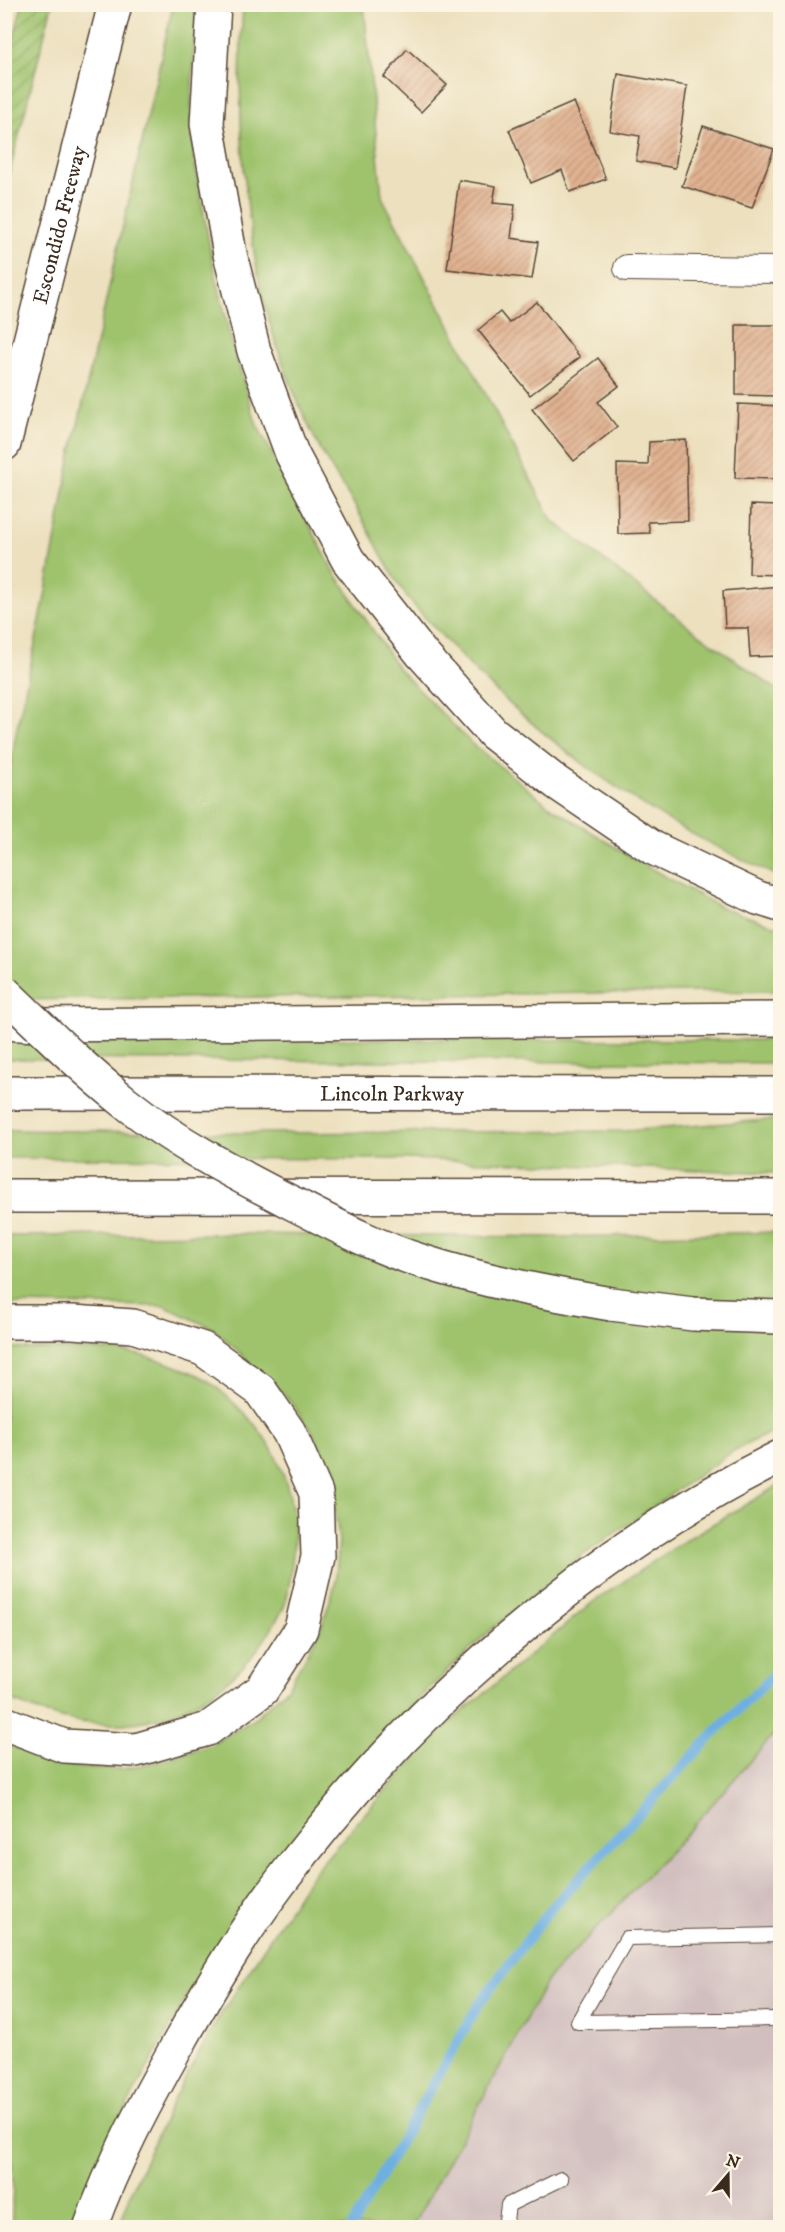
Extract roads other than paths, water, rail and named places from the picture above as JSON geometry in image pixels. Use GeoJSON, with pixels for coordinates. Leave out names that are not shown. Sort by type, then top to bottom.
{"type":"FeatureCollection","features":[{"type":"Feature","properties":{"kind":"highway","name":"Escondido Freeway"},"geometry":{"type":"LineString","coordinates":[[4,444],[115,4]]}},
{"type":"Feature","properties":{"kind":"highway"},"geometry":{"type":"LineString","coordinates":[[214,4],[207,124],[230,254],[254,351],[292,454],[348,560],[422,654],[493,733],[557,783],[653,848],[769,901]]}},
{"type":"Feature","properties":{"kind":"highway"},"geometry":{"type":"LineString","coordinates":[[4,992],[80,1065],[126,1103],[186,1146],[337,1226],[409,1256],[522,1289],[693,1314],[780,1317]]}},
{"type":"Feature","properties":{"kind":"highway"},"geometry":{"type":"LineString","coordinates":[[4,1023],[36,1025],[780,1019]]}},
{"type":"Feature","properties":{"kind":"highway","name":"Lincoln Parkway"},"geometry":{"type":"LineString","coordinates":[[4,1093],[780,1094]]}},
{"type":"Feature","properties":{"kind":"highway"},"geometry":{"type":"LineString","coordinates":[[4,1196],[780,1197]]}},
{"type":"Feature","properties":{"kind":"highway"},"geometry":{"type":"LineString","coordinates":[[4,1322],[72,1322],[133,1326],[203,1349],[260,1390],[289,1432],[316,1493],[318,1556],[301,1629],[288,1650],[262,1690],[208,1729],[136,1750],[64,1746],[4,1724]]}},
{"type":"Feature","properties":{"kind":"highway"},"geometry":{"type":"LineString","coordinates":[[90,2228],[144,2104],[216,1976],[279,1884],[358,1786],[438,1702],[536,1617],[620,1551],[696,1503],[772,1461]]}},
{"type":"Feature","properties":{"kind":"street"},"geometry":{"type":"LineString","coordinates":[[627,268],[780,270]]}},
{"type":"Feature","properties":{"kind":"lane"},"geometry":{"type":"LineString","coordinates":[[780,1935],[627,1938],[578,2022],[780,2019]]}},
{"type":"Feature","properties":{"kind":"lane"},"geometry":{"type":"LineString","coordinates":[[506,2228],[508,2205],[561,2179]]}},
{"type":"Feature","properties":{"kind":"waterway"},"geometry":{"type":"LineString","coordinates":[[351,2228],[479,2004],[548,1912],[716,1731],[780,1669]]}}]}
